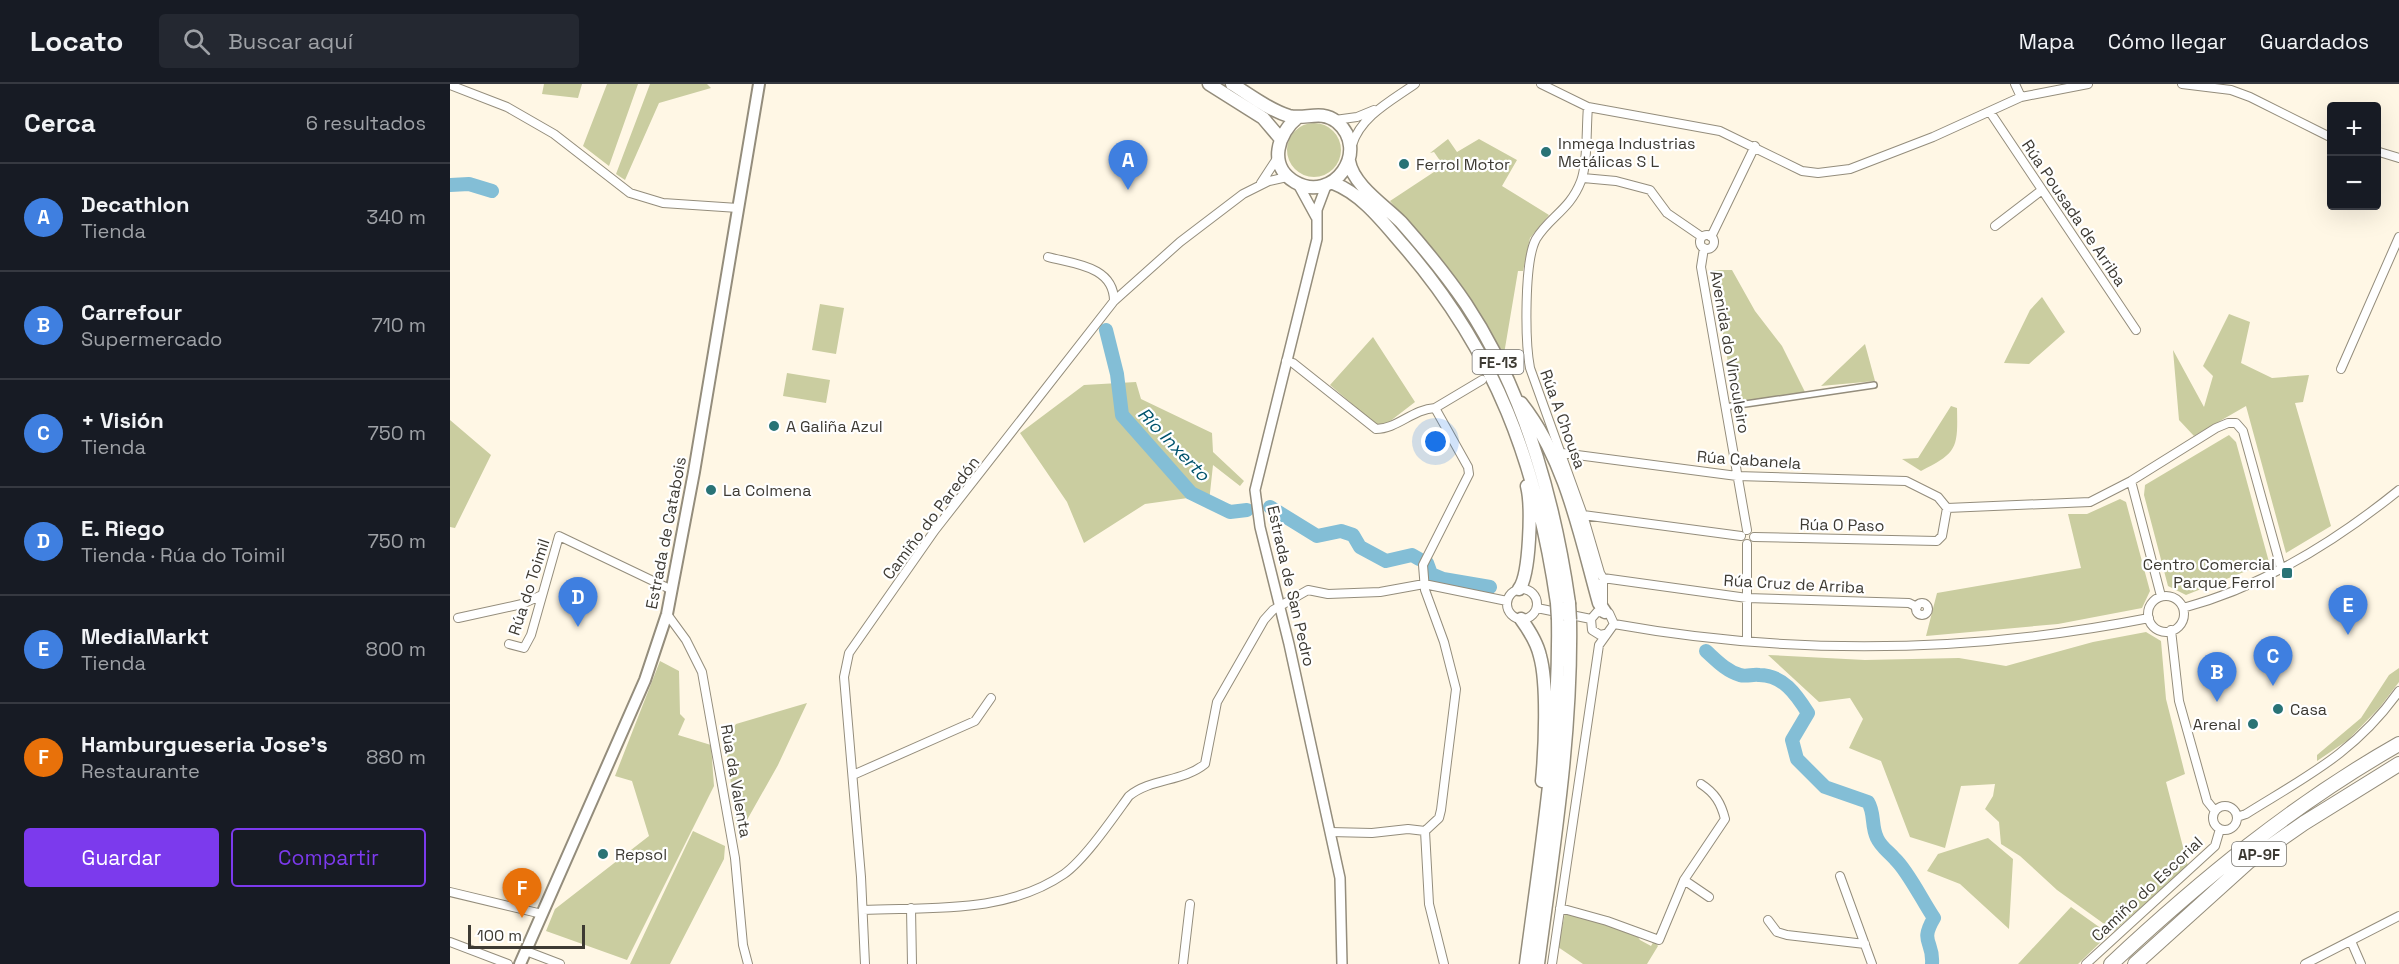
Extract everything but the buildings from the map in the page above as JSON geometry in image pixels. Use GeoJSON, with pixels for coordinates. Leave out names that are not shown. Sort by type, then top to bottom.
{"type":"FeatureCollection","features":[{"type":"Feature","properties":{"kind":"highway"},"geometry":{"type":"LineString","coordinates":[[1209,84],[1263,118],[1280,138]]}},
{"type":"Feature","properties":{"kind":"highway"},"geometry":{"type":"LineString","coordinates":[[1232,84],[1278,111],[1298,117],[1315,114],[1335,120]]}},
{"type":"Feature","properties":{"kind":"highway"},"geometry":{"type":"LineString","coordinates":[[1293,180],[1278,157],[1280,138],[1285,129],[1298,117]]}},
{"type":"Feature","properties":{"kind":"highway","name":"FE-13"},"geometry":{"type":"LineString","coordinates":[[1335,120],[1347,133],[1354,177],[1401,223],[1466,304],[1491,347],[1511,389],[1545,480],[1562,553],[1564,619],[1571,670],[1567,736],[1538,964]]}},
{"type":"Feature","properties":{"kind":"highway"},"geometry":{"type":"LineString","coordinates":[[1330,184],[1341,175],[1350,156]]}},
{"type":"Feature","properties":{"kind":"highway","name":"FE-13"},"geometry":{"type":"LineString","coordinates":[[1293,180],[1315,187],[1330,184],[1356,195],[1426,272],[1454,311],[1479,352],[1514,427],[1543,516],[1563,603]]}},
{"type":"Feature","properties":{"kind":"highway"},"geometry":{"type":"LineString","coordinates":[[1511,389],[1547,443],[1559,470],[1604,610]]}},
{"type":"Feature","properties":{"kind":"highway"},"geometry":{"type":"LineString","coordinates":[[1514,427],[1518,456],[1531,508],[1525,578],[1519,589]]}},
{"type":"Feature","properties":{"kind":"highway"},"geometry":{"type":"LineString","coordinates":[[1521,619],[1532,634],[1540,655],[1543,678],[1541,844]]}},
{"type":"Feature","properties":{"kind":"highway","name":"FE-13"},"geometry":{"type":"LineString","coordinates":[[1526,964],[1555,736],[1564,619]]}},
{"type":"Feature","properties":{"kind":"highway","name":"AP-9F"},"geometry":{"type":"LineString","coordinates":[[2111,964],[2190,891],[2285,817],[2347,774],[2399,744]]}},
{"type":"Feature","properties":{"kind":"highway","name":"AP-9F"},"geometry":{"type":"LineString","coordinates":[[2135,964],[2248,862],[2313,817],[2399,764]]}},
{"type":"Feature","properties":{"kind":"main road","name":"Estrada de Catabois"},"geometry":{"type":"LineString","coordinates":[[520,964],[645,680],[667,614],[759,84]]}},
{"type":"Feature","properties":{"kind":"street"},"geometry":{"type":"LineString","coordinates":[[450,84],[507,107],[554,134],[630,193],[663,203],[738,208]]}},
{"type":"Feature","properties":{"kind":"street"},"geometry":{"type":"LineString","coordinates":[[1350,156],[1359,128],[1381,108],[1415,84]]}},
{"type":"Feature","properties":{"kind":"street"},"geometry":{"type":"LineString","coordinates":[[1541,84],[1588,108],[1720,131],[1755,146],[1802,171],[1836,173],[1990,112],[2021,97],[2088,84]]}},
{"type":"Feature","properties":{"kind":"street"},"geometry":{"type":"LineString","coordinates":[[2014,84],[2021,97]]}},
{"type":"Feature","properties":{"kind":"street"},"geometry":{"type":"LineString","coordinates":[[2181,84],[2231,90],[2250,97],[2327,136]]}},
{"type":"Feature","properties":{"kind":"street"},"geometry":{"type":"LineString","coordinates":[[2223,84],[2231,90]]}},
{"type":"Feature","properties":{"kind":"street"},"geometry":{"type":"LineString","coordinates":[[1335,120],[1357,117],[1381,108]]}},
{"type":"Feature","properties":{"kind":"street","name":"Rúa A Chousa"},"geometry":{"type":"LineString","coordinates":[[1588,108],[1583,178],[1573,201],[1537,238],[1530,259],[1528,362],[1562,453],[1602,575],[1604,610]]}},
{"type":"Feature","properties":{"kind":"street","name":"Rúa Pousada de Arriba"},"geometry":{"type":"LineString","coordinates":[[1990,112],[2136,330]]}},
{"type":"Feature","properties":{"kind":"street"},"geometry":{"type":"LineString","coordinates":[[1702,237],[1700,243],[1708,249],[1713,244],[1711,237],[1755,146]]}},
{"type":"Feature","properties":{"kind":"street"},"geometry":{"type":"LineString","coordinates":[[2381,153],[2399,158]]}},
{"type":"Feature","properties":{"kind":"street"},"geometry":{"type":"LineString","coordinates":[[1258,186],[1278,157]]}},
{"type":"Feature","properties":{"kind":"street"},"geometry":{"type":"LineString","coordinates":[[1583,178],[1616,181],[1650,190],[1667,213],[1702,237],[1711,237]]}},
{"type":"Feature","properties":{"kind":"street"},"geometry":{"type":"LineString","coordinates":[[1258,186],[1293,180],[1316,217]]}},
{"type":"Feature","properties":{"kind":"street"},"geometry":{"type":"LineString","coordinates":[[1316,217],[1330,184]]}},
{"type":"Feature","properties":{"kind":"street","name":"Camiño do Paredón"},"geometry":{"type":"LineString","coordinates":[[865,964],[863,910],[844,677],[849,653],[935,530],[1114,301],[1180,242],[1243,194],[1258,186]]}},
{"type":"Feature","properties":{"kind":"street"},"geometry":{"type":"LineString","coordinates":[[1995,226],[2042,189]]}},
{"type":"Feature","properties":{"kind":"street","name":"Estrada de San Pedro"},"geometry":{"type":"LineString","coordinates":[[1316,217],[1317,239],[1255,490],[1260,527],[1340,878],[1342,964]]}},
{"type":"Feature","properties":{"kind":"street"},"geometry":{"type":"LineString","coordinates":[[2341,369],[2399,237]]}},
{"type":"Feature","properties":{"kind":"street","name":"Avenida do Vinculeiro"},"geometry":{"type":"LineString","coordinates":[[1704,248],[1701,267],[1737,476],[1744,533]]}},
{"type":"Feature","properties":{"kind":"street"},"geometry":{"type":"LineString","coordinates":[[1048,257],[1100,271],[1114,289],[1114,301]]}},
{"type":"Feature","properties":{"kind":"street"},"geometry":{"type":"LineString","coordinates":[[1286,361],[1293,363],[1376,429],[1385,429],[1410,415],[1435,408],[1482,380]]}},
{"type":"Feature","properties":{"kind":"street"},"geometry":{"type":"LineString","coordinates":[[1725,408],[1874,385]]}},
{"type":"Feature","properties":{"kind":"street"},"geometry":{"type":"LineString","coordinates":[[1330,832],[1372,833],[1408,829],[1425,831],[1439,818],[1456,689],[1444,642],[1424,584],[1423,565],[1427,552],[1469,474],[1465,459],[1435,408]]}},
{"type":"Feature","properties":{"kind":"street"},"geometry":{"type":"LineString","coordinates":[[1947,508],[2090,502],[2131,481],[2216,428],[2228,423],[2236,423],[2243,432],[2282,568]]}},
{"type":"Feature","properties":{"kind":"street","name":"Rúa Cabanela"},"geometry":{"type":"LineString","coordinates":[[1562,453],[1737,476],[1906,481],[1932,494],[1947,508]]}},
{"type":"Feature","properties":{"kind":"street"},"geometry":{"type":"LineString","coordinates":[[2131,481],[2162,596]]}},
{"type":"Feature","properties":{"kind":"street"},"geometry":{"type":"LineString","coordinates":[[2183,608],[2231,591],[2282,568],[2345,532],[2399,490]]}},
{"type":"Feature","properties":{"kind":"street","name":"Rúa O Paso"},"geometry":{"type":"LineString","coordinates":[[1754,537],[1937,541],[1942,536],[1947,508]]}},
{"type":"Feature","properties":{"kind":"street"},"geometry":{"type":"LineString","coordinates":[[1583,515],[1744,533],[1754,537],[1752,542],[1747,544]]}},
{"type":"Feature","properties":{"kind":"street"},"geometry":{"type":"LineString","coordinates":[[1744,533],[1743,541],[1747,544],[1747,641]]}},
{"type":"Feature","properties":{"kind":"street","name":"Rúa do Toimil"},"geometry":{"type":"LineString","coordinates":[[509,644],[524,648],[531,635],[559,536],[672,590]]}},
{"type":"Feature","properties":{"kind":"street","name":"Rúa Cruz de Arriba"},"geometry":{"type":"LineString","coordinates":[[1602,575],[1747,598],[1909,603],[1917,607]]}},
{"type":"Feature","properties":{"kind":"street"},"geometry":{"type":"LineString","coordinates":[[863,910],[948,908],[1016,899],[1066,872],[1129,796],[1139,788],[1199,769],[1208,757],[1217,702],[1264,620],[1279,606],[1308,590],[1328,594],[1380,592],[1424,584],[1507,602]]}},
{"type":"Feature","properties":{"kind":"street"},"geometry":{"type":"LineString","coordinates":[[1519,589],[1531,591],[1536,596],[1537,608],[1528,618],[1521,619],[1510,613],[1507,602],[1513,591],[1519,589]]}},
{"type":"Feature","properties":{"kind":"street"},"geometry":{"type":"LineString","coordinates":[[458,618],[522,604],[542,595]]}},
{"type":"Feature","properties":{"kind":"street"},"geometry":{"type":"LineString","coordinates":[[2162,596],[2177,599],[2183,608],[2182,621],[2172,630],[2155,628],[2149,618],[2149,607],[2162,596]]}},
{"type":"Feature","properties":{"kind":"street"},"geometry":{"type":"LineString","coordinates":[[1537,608],[1591,619]]}},
{"type":"Feature","properties":{"kind":"street"},"geometry":{"type":"LineString","coordinates":[[1605,634],[1600,635],[1592,630],[1591,619],[1597,612],[1604,610],[1611,616],[1614,624]]}},
{"type":"Feature","properties":{"kind":"street","name":"Rúa da Valenta"},"geometry":{"type":"LineString","coordinates":[[667,614],[686,640],[702,672],[735,858],[743,945],[748,964]]}},
{"type":"Feature","properties":{"kind":"street"},"geometry":{"type":"LineString","coordinates":[[1614,624],[1747,641],[1804,645],[1926,647],[2078,632],[2149,618]]}},
{"type":"Feature","properties":{"kind":"street"},"geometry":{"type":"LineString","coordinates":[[1552,964],[1599,645],[1614,624]]}},
{"type":"Feature","properties":{"kind":"street"},"geometry":{"type":"LineString","coordinates":[[2172,630],[2179,701],[2207,801],[2215,811]]}},
{"type":"Feature","properties":{"kind":"street"},"geometry":{"type":"LineString","coordinates":[[2237,817],[2229,807],[2219,807],[2215,811],[2213,822],[2220,829],[2232,829],[2237,817],[2246,814],[2339,755],[2360,739],[2399,692]]}},
{"type":"Feature","properties":{"kind":"street"},"geometry":{"type":"LineString","coordinates":[[853,775],[975,721],[991,698]]}},
{"type":"Feature","properties":{"kind":"street"},"geometry":{"type":"LineString","coordinates":[[1560,908],[1607,921],[1659,940],[1684,880],[1725,819],[1722,806],[1711,790],[1701,784]]}},
{"type":"Feature","properties":{"kind":"street","name":"Camiño do Escorial"},"geometry":{"type":"LineString","coordinates":[[2086,964],[2215,846],[2220,829]]}},
{"type":"Feature","properties":{"kind":"street"},"geometry":{"type":"LineString","coordinates":[[1425,831],[1429,904],[1444,964]]}},
{"type":"Feature","properties":{"kind":"street"},"geometry":{"type":"LineString","coordinates":[[1840,876],[1872,964]]}},
{"type":"Feature","properties":{"kind":"street"},"geometry":{"type":"LineString","coordinates":[[1684,880],[1709,897]]}},
{"type":"Feature","properties":{"kind":"street"},"geometry":{"type":"LineString","coordinates":[[450,892],[542,914]]}},
{"type":"Feature","properties":{"kind":"street"},"geometry":{"type":"LineString","coordinates":[[1183,964],[1191,904]]}},
{"type":"Feature","properties":{"kind":"street"},"geometry":{"type":"LineString","coordinates":[[911,908],[912,964]]}},
{"type":"Feature","properties":{"kind":"street"},"geometry":{"type":"LineString","coordinates":[[2306,964],[2399,916]]}},
{"type":"Feature","properties":{"kind":"street"},"geometry":{"type":"LineString","coordinates":[[1768,920],[1777,932],[1864,944]]}},
{"type":"Feature","properties":{"kind":"street"},"geometry":{"type":"LineString","coordinates":[[2351,941],[2361,964]]}},
{"type":"Feature","properties":{"kind":"street"},"geometry":{"type":"LineString","coordinates":[[450,942],[508,964]]}},
{"type":"Feature","properties":{"kind":"street"},"geometry":{"type":"LineString","coordinates":[[525,951],[560,964]]}},
{"type":"Feature","properties":{"kind":"green space"},"geometry":{"type":"Polygon","coordinates":[[[544,84],[582,84],[578,98],[542,94],[544,84]]]}},
{"type":"Feature","properties":{"kind":"green space"},"geometry":{"type":"Polygon","coordinates":[[[607,84],[638,84],[609,166],[583,146],[607,84]]]}},
{"type":"Feature","properties":{"kind":"green space"},"geometry":{"type":"Polygon","coordinates":[[[650,84],[707,84],[711,88],[659,103],[625,180],[616,174],[650,84]]]}},
{"type":"Feature","properties":{"kind":"green space"},"geometry":{"type":"Polygon","coordinates":[[[1309,123],[1319,123],[1329,127],[1337,135],[1341,150],[1337,165],[1329,173],[1319,177],[1309,177],[1299,173],[1291,165],[1287,155],[1287,145],[1291,135],[1299,127],[1309,123]]]}},
{"type":"Feature","properties":{"kind":"green space"},"geometry":{"type":"Polygon","coordinates":[[[1448,139],[1457,152],[1479,139],[1517,160],[1502,186],[1549,215],[1530,238],[1523,271],[1518,271],[1504,354],[1454,276],[1390,201],[1443,165],[1434,152],[1430,153],[1448,139]]]}},
{"type":"Feature","properties":{"kind":"green space"},"geometry":{"type":"Polygon","coordinates":[[[1712,270],[1732,270],[1755,311],[1782,346],[1805,392],[1735,403],[1712,270]]]}},
{"type":"Feature","properties":{"kind":"green space"},"geometry":{"type":"Polygon","coordinates":[[[2042,297],[2065,332],[2029,364],[2004,363],[2030,310],[2042,297]]]}},
{"type":"Feature","properties":{"kind":"green space"},"geometry":{"type":"Polygon","coordinates":[[[820,304],[844,308],[836,354],[812,350],[820,304]]]}},
{"type":"Feature","properties":{"kind":"green space"},"geometry":{"type":"Polygon","coordinates":[[[2229,314],[2250,322],[2241,363],[2272,378],[2309,375],[2303,402],[2295,403],[2331,526],[2286,553],[2246,406],[2194,436],[2179,420],[2173,350],[2204,407],[2213,376],[2203,366],[2229,314]]]}},
{"type":"Feature","properties":{"kind":"green space"},"geometry":{"type":"Polygon","coordinates":[[[1373,337],[1415,402],[1389,422],[1378,426],[1330,385],[1373,337]]]}},
{"type":"Feature","properties":{"kind":"green space"},"geometry":{"type":"Polygon","coordinates":[[[1865,344],[1875,381],[1821,386],[1865,344]]]}},
{"type":"Feature","properties":{"kind":"green space"},"geometry":{"type":"Polygon","coordinates":[[[787,373],[830,380],[826,403],[783,396],[787,373]]]}},
{"type":"Feature","properties":{"kind":"green space"},"geometry":{"type":"Polygon","coordinates":[[[1136,382],[1141,399],[1212,433],[1213,452],[1244,481],[1240,486],[1213,465],[1209,502],[1195,497],[1145,504],[1084,543],[1067,502],[1020,433],[1084,385],[1136,382]]]}},
{"type":"Feature","properties":{"kind":"green space"},"geometry":{"type":"Polygon","coordinates":[[[1951,406],[1957,408],[1957,433],[1953,448],[1948,454],[1921,471],[1902,459],[1918,458],[1951,406]]]}},
{"type":"Feature","properties":{"kind":"green space"},"geometry":{"type":"Polygon","coordinates":[[[450,420],[491,455],[455,528],[450,527],[450,420]]]}},
{"type":"Feature","properties":{"kind":"green space"},"geometry":{"type":"Polygon","coordinates":[[[2229,435],[2236,442],[2269,562],[2186,595],[2168,586],[2144,495],[2145,485],[2229,435]]]}},
{"type":"Feature","properties":{"kind":"green space"},"geometry":{"type":"Polygon","coordinates":[[[2120,499],[2126,502],[2150,591],[2142,608],[2058,624],[1926,636],[1937,593],[2081,568],[2068,514],[2087,514],[2120,499]]]}},
{"type":"Feature","properties":{"kind":"green space"},"geometry":{"type":"Polygon","coordinates":[[[2146,632],[2161,641],[2166,699],[2185,774],[2166,782],[2188,866],[2114,931],[2057,890],[2020,856],[2001,844],[1999,822],[1985,809],[1993,796],[1995,784],[1961,786],[1945,848],[1910,837],[1881,761],[1849,748],[1863,719],[1850,698],[1819,702],[1768,655],[1865,660],[1959,658],[2006,666],[2093,642],[2146,632]]]}},
{"type":"Feature","properties":{"kind":"green space"},"geometry":{"type":"Polygon","coordinates":[[[660,661],[679,671],[680,714],[685,719],[678,735],[711,745],[714,786],[627,960],[546,931],[555,909],[649,836],[632,781],[615,776],[660,661]]]}},
{"type":"Feature","properties":{"kind":"green space"},"geometry":{"type":"Polygon","coordinates":[[[2399,668],[2399,682],[2380,707],[2348,740],[2317,761],[2317,755],[2361,718],[2389,675],[2399,668]]]}},
{"type":"Feature","properties":{"kind":"green space"},"geometry":{"type":"Polygon","coordinates":[[[807,703],[778,765],[738,836],[725,740],[736,724],[807,703]]]}},
{"type":"Feature","properties":{"kind":"green space"},"geometry":{"type":"Polygon","coordinates":[[[693,831],[725,846],[724,859],[670,964],[630,964],[693,831]]]}},
{"type":"Feature","properties":{"kind":"green space"},"geometry":{"type":"Polygon","coordinates":[[[1988,838],[2013,859],[2009,929],[1960,884],[1927,871],[1938,854],[1988,838]]]}},
{"type":"Feature","properties":{"kind":"green space"},"geometry":{"type":"Polygon","coordinates":[[[2071,907],[2109,934],[2078,964],[2018,964],[2071,907]]]}},
{"type":"Feature","properties":{"kind":"green space"},"geometry":{"type":"Polygon","coordinates":[[[1565,913],[1635,933],[1640,940],[1651,946],[1654,941],[1658,946],[1647,964],[1583,964],[1558,947],[1565,913]]]}},
{"type":"Feature","properties":{"kind":"waterway"},"geometry":{"type":"LineString","coordinates":[[450,185],[469,184],[492,191]]}},
{"type":"Feature","properties":{"kind":"waterway","name":"Río Inxerto"},"geometry":{"type":"LineString","coordinates":[[1106,330],[1117,374],[1122,415],[1191,493],[1230,512],[1247,510]]}},
{"type":"Feature","properties":{"kind":"waterway","name":"Río Inxerto"},"geometry":{"type":"LineString","coordinates":[[1270,507],[1317,536],[1341,531],[1353,535],[1360,547],[1386,561],[1412,555],[1419,559]]}},
{"type":"Feature","properties":{"kind":"waterway","name":"Río Inxerto"},"geometry":{"type":"LineString","coordinates":[[1427,563],[1431,574],[1443,579],[1490,587]]}},
{"type":"Feature","properties":{"kind":"waterway","name":"Río Inxerto"},"geometry":{"type":"LineString","coordinates":[[1706,651],[1730,671],[1742,676],[1757,675],[1775,678],[1799,699],[1808,713],[1792,740],[1797,759],[1825,787],[1868,802],[1879,841],[1900,864],[1934,918],[1927,937],[1932,964]]}},
{"type":"Feature","properties":{"kind":"place","name":"Inmega Industrias Metálicas S L"},"geometry":{"type":"Point","coordinates":[1546,152]}},
{"type":"Feature","properties":{"kind":"place","name":"Ferrol Motor"},"geometry":{"type":"Point","coordinates":[1404,164]}},
{"type":"Feature","properties":{"kind":"place","name":"Decathlon"},"geometry":{"type":"Point","coordinates":[1128,190]}},
{"type":"Feature","properties":{"kind":"place","name":"A Galiña Azul"},"geometry":{"type":"Point","coordinates":[774,426]}},
{"type":"Feature","properties":{"kind":"place","name":"La Colmena"},"geometry":{"type":"Point","coordinates":[711,490]}},
{"type":"Feature","properties":{"kind":"place","name":"Centro Comercial Parque Ferrol"},"geometry":{"type":"Point","coordinates":[2287,573]}},
{"type":"Feature","properties":{"kind":"place","name":"E. Riego"},"geometry":{"type":"Point","coordinates":[578,627]}},
{"type":"Feature","properties":{"kind":"place","name":"MediaMarkt"},"geometry":{"type":"Point","coordinates":[2348,635]}},
{"type":"Feature","properties":{"kind":"place","name":"+ Visión"},"geometry":{"type":"Point","coordinates":[2273,686]}},
{"type":"Feature","properties":{"kind":"place","name":"Carrefour"},"geometry":{"type":"Point","coordinates":[2217,702]}},
{"type":"Feature","properties":{"kind":"place","name":"Casa"},"geometry":{"type":"Point","coordinates":[2278,709]}},
{"type":"Feature","properties":{"kind":"place","name":"Arenal"},"geometry":{"type":"Point","coordinates":[2253,724]}},
{"type":"Feature","properties":{"kind":"place","name":"Repsol"},"geometry":{"type":"Point","coordinates":[603,854]}},
{"type":"Feature","properties":{"kind":"place","name":"Hamburgueseria Jose's"},"geometry":{"type":"Point","coordinates":[522,918]}}]}
